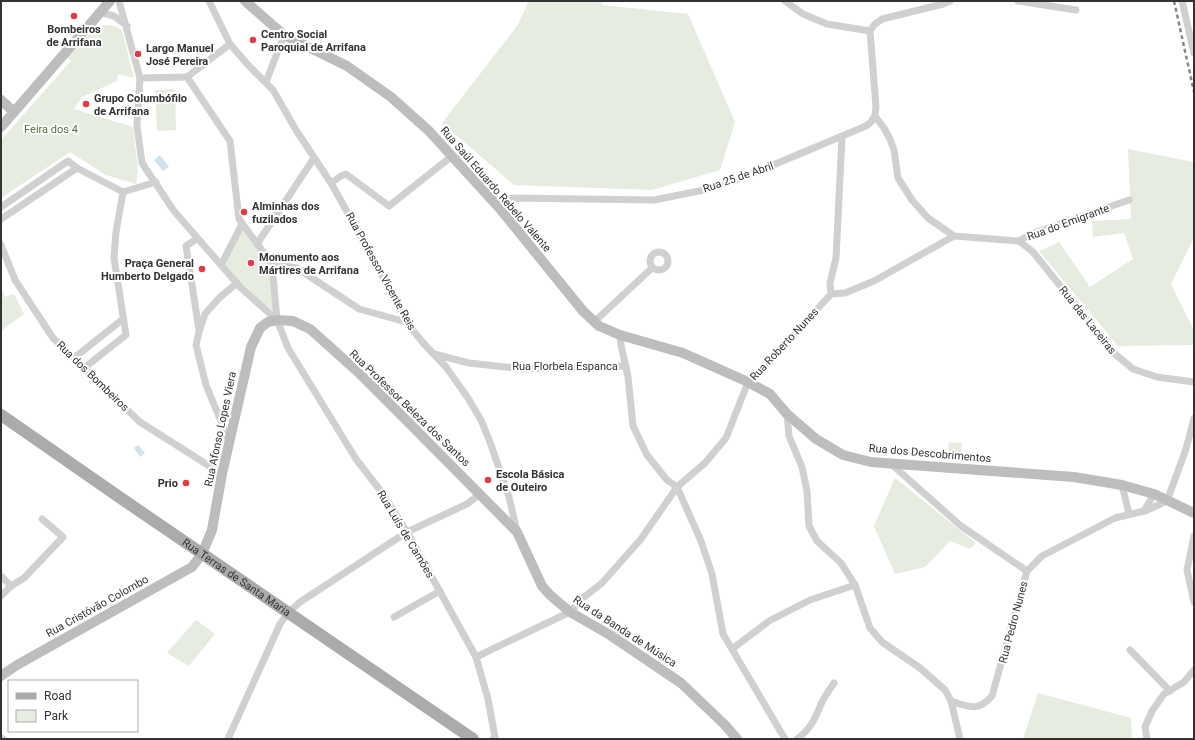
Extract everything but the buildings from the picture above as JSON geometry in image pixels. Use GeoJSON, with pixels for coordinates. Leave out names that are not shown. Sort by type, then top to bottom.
{"type":"FeatureCollection","features":[{"type":"Feature","properties":{"kind":"main road","name":"Rua Terras de Santa Maria"},"geometry":{"type":"LineString","coordinates":[[1,415],[473,739]]}},
{"type":"Feature","properties":{"kind":"street"},"geometry":{"type":"LineString","coordinates":[[6,118],[110,1]]}},
{"type":"Feature","properties":{"kind":"street"},"geometry":{"type":"LineString","coordinates":[[119,1],[140,78],[137,126],[142,163],[156,182],[174,212],[237,283],[277,320]]}},
{"type":"Feature","properties":{"kind":"street","name":"Rua Professor Vicente Reis"},"geometry":{"type":"LineString","coordinates":[[209,1],[230,44],[273,90],[331,183],[359,230],[406,322],[457,381],[481,420],[504,481],[517,532]]}},
{"type":"Feature","properties":{"kind":"street","name":"Rua Saúl Eduardo Rebelo Valente"},"geometry":{"type":"LineString","coordinates":[[245,1],[284,35],[347,66],[391,97],[429,131],[494,202],[583,311],[599,326],[620,335]]}},
{"type":"Feature","properties":{"kind":"street"},"geometry":{"type":"LineString","coordinates":[[786,1],[803,14],[828,24],[870,31]]}},
{"type":"Feature","properties":{"kind":"street"},"geometry":{"type":"LineString","coordinates":[[842,137],[836,258],[830,283],[831,294],[845,293],[874,281],[954,236],[928,218],[912,200],[898,178],[894,150],[890,139],[875,116],[876,106],[870,31],[874,25],[882,19],[950,1]]}},
{"type":"Feature","properties":{"kind":"street"},"geometry":{"type":"LineString","coordinates":[[1018,1],[1076,10]]}},
{"type":"Feature","properties":{"kind":"street"},"geometry":{"type":"LineString","coordinates":[[1182,1],[1194,53]]}},
{"type":"Feature","properties":{"kind":"street"},"geometry":{"type":"LineString","coordinates":[[99,12],[114,16],[127,26]]}},
{"type":"Feature","properties":{"kind":"street"},"geometry":{"type":"LineString","coordinates":[[266,82],[284,35]]}},
{"type":"Feature","properties":{"kind":"street"},"geometry":{"type":"LineString","coordinates":[[140,78],[187,78],[230,44]]}},
{"type":"Feature","properties":{"kind":"street"},"geometry":{"type":"LineString","coordinates":[[187,78],[230,141],[239,219],[272,264],[277,320]]}},
{"type":"Feature","properties":{"kind":"street"},"geometry":{"type":"LineString","coordinates":[[1,100],[6,118]]}},
{"type":"Feature","properties":{"kind":"street","name":"Rua 25 de Abril"},"geometry":{"type":"LineString","coordinates":[[494,202],[512,198],[654,200],[709,189],[742,178],[842,137],[866,126],[875,116]]}},
{"type":"Feature","properties":{"kind":"street"},"geometry":{"type":"LineString","coordinates":[[331,183],[346,174],[389,206],[452,156]]}},
{"type":"Feature","properties":{"kind":"street"},"geometry":{"type":"LineString","coordinates":[[257,244],[314,158]]}},
{"type":"Feature","properties":{"kind":"street"},"geometry":{"type":"LineString","coordinates":[[1,207],[68,161],[76,168],[123,192],[156,182]]}},
{"type":"Feature","properties":{"kind":"street"},"geometry":{"type":"LineString","coordinates":[[1,220],[76,168]]}},
{"type":"Feature","properties":{"kind":"street"},"geometry":{"type":"LineString","coordinates":[[39,181],[45,189]]}},
{"type":"Feature","properties":{"kind":"street"},"geometry":{"type":"LineString","coordinates":[[84,368],[126,335],[114,258],[116,232],[123,192]]}},
{"type":"Feature","properties":{"kind":"street","name":"Rua do Emigrante"},"geometry":{"type":"LineString","coordinates":[[954,236],[1019,241],[1031,234],[1129,200]]}},
{"type":"Feature","properties":{"kind":"street"},"geometry":{"type":"LineString","coordinates":[[221,265],[242,224]]}},
{"type":"Feature","properties":{"kind":"street"},"geometry":{"type":"LineString","coordinates":[[195,240],[186,246],[199,332]]}},
{"type":"Feature","properties":{"kind":"street","name":"Rua das Laceiras"},"geometry":{"type":"LineString","coordinates":[[1019,241],[1033,252],[1114,354],[1134,369],[1157,377],[1194,382]]}},
{"type":"Feature","properties":{"kind":"street","name":"Rua dos Bombeiros"},"geometry":{"type":"LineString","coordinates":[[1,245],[15,280],[53,338],[140,422],[222,474]]}},
{"type":"Feature","properties":{"kind":"street"},"geometry":{"type":"LineString","coordinates":[[272,264],[297,268],[359,309],[406,322]]}},
{"type":"Feature","properties":{"kind":"street"},"geometry":{"type":"LineString","coordinates":[[594,322],[652,268]]}},
{"type":"Feature","properties":{"kind":"street"},"geometry":{"type":"LineString","coordinates":[[229,442],[206,385],[196,345],[205,314],[219,298],[237,283]]}},
{"type":"Feature","properties":{"kind":"street","name":"Rua Roberto Nunes"},"geometry":{"type":"LineString","coordinates":[[570,612],[583,598],[602,583],[641,539],[677,487],[705,463],[726,438],[748,382],[758,374],[831,294]]}},
{"type":"Feature","properties":{"kind":"street"},"geometry":{"type":"LineString","coordinates":[[74,358],[123,319]]}},
{"type":"Feature","properties":{"kind":"street","name":"Rua Afonso Lopes Viera"},"geometry":{"type":"LineString","coordinates":[[202,554],[212,530],[222,474],[250,347],[260,328],[268,322],[277,320]]}},
{"type":"Feature","properties":{"kind":"street","name":"Rua Professor Beleza dos Santos"},"geometry":{"type":"LineString","coordinates":[[277,320],[293,321],[310,329],[358,372],[517,532]]}},
{"type":"Feature","properties":{"kind":"street","name":"Rua Luís de Camões"},"geometry":{"type":"LineString","coordinates":[[277,320],[288,348],[305,377],[332,418],[356,459],[382,494],[407,532],[476,657],[488,699],[495,737],[493,739]]}},
{"type":"Feature","properties":{"kind":"street"},"geometry":{"type":"LineString","coordinates":[[620,335],[626,366],[633,426],[647,455],[667,480],[677,487],[701,541],[712,574],[723,634],[785,739]]}},
{"type":"Feature","properties":{"kind":"street","name":"Rua dos Descobrimentos"},"geometry":{"type":"LineString","coordinates":[[620,335],[683,353],[748,382],[770,394],[787,414],[816,439],[843,455],[871,462],[1074,477],[1154,494],[1194,512]]}},
{"type":"Feature","properties":{"kind":"street","name":"Rua Florbela Espanca"},"geometry":{"type":"LineString","coordinates":[[432,353],[469,363],[523,369],[626,366]]}},
{"type":"Feature","properties":{"kind":"street"},"geometry":{"type":"LineString","coordinates":[[787,414],[788,436],[802,467],[807,491],[809,526],[817,542],[841,563],[855,585],[870,628],[882,642],[920,668],[945,690],[951,702],[960,739]]}},
{"type":"Feature","properties":{"kind":"street"},"geometry":{"type":"LineString","coordinates":[[1167,501],[1186,449],[1194,418]]}},
{"type":"Feature","properties":{"kind":"street"},"geometry":{"type":"LineString","coordinates":[[890,463],[961,526],[1026,571]]}},
{"type":"Feature","properties":{"kind":"street"},"geometry":{"type":"LineString","coordinates":[[1122,486],[1129,514]]}},
{"type":"Feature","properties":{"kind":"street"},"geometry":{"type":"LineString","coordinates":[[228,739],[280,624],[288,613],[300,602],[407,532],[467,504],[480,494]]}},
{"type":"Feature","properties":{"kind":"street"},"geometry":{"type":"LineString","coordinates":[[1144,511],[1154,494]]}},
{"type":"Feature","properties":{"kind":"street","name":"Rua Pedro Nunes"},"geometry":{"type":"LineString","coordinates":[[951,702],[971,707],[985,704],[992,696],[1026,571],[1042,556],[1115,518],[1144,511],[1167,501]]}},
{"type":"Feature","properties":{"kind":"street"},"geometry":{"type":"LineString","coordinates":[[1,596],[11,586],[24,578],[63,537],[42,519]]}},
{"type":"Feature","properties":{"kind":"street","name":"Rua da Banda de Música"},"geometry":{"type":"LineString","coordinates":[[517,532],[542,586],[550,595],[570,612],[605,631],[681,683],[725,725],[737,739]]}},
{"type":"Feature","properties":{"kind":"street"},"geometry":{"type":"LineString","coordinates":[[1194,536],[1187,570],[1194,602]]}},
{"type":"Feature","properties":{"kind":"street","name":"Rua Cristóvão Colombo"},"geometry":{"type":"LineString","coordinates":[[1,676],[17,665],[192,567],[202,554]]}},
{"type":"Feature","properties":{"kind":"street"},"geometry":{"type":"LineString","coordinates":[[1,576],[11,586]]}},
{"type":"Feature","properties":{"kind":"street"},"geometry":{"type":"LineString","coordinates":[[732,649],[769,621],[810,600],[855,585]]}},
{"type":"Feature","properties":{"kind":"street"},"geometry":{"type":"LineString","coordinates":[[394,617],[440,591]]}},
{"type":"Feature","properties":{"kind":"street"},"geometry":{"type":"LineString","coordinates":[[476,657],[570,612]]}},
{"type":"Feature","properties":{"kind":"street"},"geometry":{"type":"LineString","coordinates":[[1130,650],[1170,691]]}},
{"type":"Feature","properties":{"kind":"street"},"geometry":{"type":"LineString","coordinates":[[1147,739],[1145,727],[1152,711],[1164,694],[1184,682],[1194,670]]}},
{"type":"Feature","properties":{"kind":"street"},"geometry":{"type":"LineString","coordinates":[[797,739],[806,732],[816,718],[822,702],[834,683]]}},
{"type":"Feature","properties":{"kind":"green space"},"geometry":{"type":"Polygon","coordinates":[[[529,1],[602,1],[602,5],[688,14],[735,122],[720,170],[652,190],[514,185],[442,123],[517,26],[529,1]]]}},
{"type":"Feature","properties":{"kind":"green space","name":"Feira dos 4"},"geometry":{"type":"Polygon","coordinates":[[[104,25],[115,26],[122,30],[134,78],[118,74],[117,81],[82,97],[74,109],[133,127],[138,170],[136,184],[106,175],[70,152],[1,198],[1,140],[71,61],[67,57],[95,29],[104,25]]]}},
{"type":"Feature","properties":{"kind":"green space"},"geometry":{"type":"Polygon","coordinates":[[[175,89],[176,130],[157,131],[155,90],[175,89]]]}},
{"type":"Feature","properties":{"kind":"green space"},"geometry":{"type":"Polygon","coordinates":[[[1128,149],[1194,162],[1194,238],[1171,284],[1194,331],[1194,345],[1118,346],[1039,251],[1059,242],[1090,287],[1133,259],[1124,233],[1093,237],[1092,221],[1131,219],[1128,149]]]}},
{"type":"Feature","properties":{"kind":"green space"},"geometry":{"type":"Polygon","coordinates":[[[243,228],[270,266],[275,313],[246,289],[224,264],[243,228]]]}},
{"type":"Feature","properties":{"kind":"green space"},"geometry":{"type":"Polygon","coordinates":[[[1,287],[5,297],[14,294],[24,314],[1,331],[1,287]]]}},
{"type":"Feature","properties":{"kind":"green space"},"geometry":{"type":"Polygon","coordinates":[[[949,442],[962,443],[961,453],[948,452],[949,442]]]}},
{"type":"Feature","properties":{"kind":"green space"},"geometry":{"type":"Polygon","coordinates":[[[895,478],[976,543],[970,549],[950,541],[925,567],[895,574],[874,526],[895,478]]]}},
{"type":"Feature","properties":{"kind":"green space"},"geometry":{"type":"Polygon","coordinates":[[[196,620],[215,634],[189,666],[167,653],[196,620]]]}},
{"type":"Feature","properties":{"kind":"green space"},"geometry":{"type":"Polygon","coordinates":[[[1038,693],[1131,718],[1132,739],[1023,739],[1038,693]]]}},
{"type":"Feature","properties":{"kind":"water"},"geometry":{"type":"Polygon","coordinates":[[[160,155],[169,167],[163,171],[154,160],[160,155]]]}},
{"type":"Feature","properties":{"kind":"water"},"geometry":{"type":"Polygon","coordinates":[[[138,445],[145,453],[140,457],[134,448],[138,445]]]}},
{"type":"Feature","properties":{"kind":"railway"},"geometry":{"type":"LineString","coordinates":[[1174,1],[1194,92]]}},
{"type":"Feature","properties":{"kind":"place","name":"Bombeiros de Arrifana"},"geometry":{"type":"Point","coordinates":[74,16]}},
{"type":"Feature","properties":{"kind":"place","name":"Centro Social Paroquial de Arrifana"},"geometry":{"type":"Point","coordinates":[253,40]}},
{"type":"Feature","properties":{"kind":"place","name":"Largo Manuel José Pereira"},"geometry":{"type":"Point","coordinates":[138,54]}},
{"type":"Feature","properties":{"kind":"place","name":"Grupo Columbófilo de Arrifana"},"geometry":{"type":"Point","coordinates":[86,104]}},
{"type":"Feature","properties":{"kind":"place","name":"Alminhas dos fuzilados"},"geometry":{"type":"Point","coordinates":[244,212]}},
{"type":"Feature","properties":{"kind":"place","name":"Monumento aos Mártires de Arrifana"},"geometry":{"type":"Point","coordinates":[251,263]}},
{"type":"Feature","properties":{"kind":"place","name":"Praça General Humberto Delgado"},"geometry":{"type":"Point","coordinates":[202,269]}},
{"type":"Feature","properties":{"kind":"place","name":"Escola Básica de Outeiro"},"geometry":{"type":"Point","coordinates":[488,480]}},
{"type":"Feature","properties":{"kind":"place","name":"Prio"},"geometry":{"type":"Point","coordinates":[186,483]}}]}
